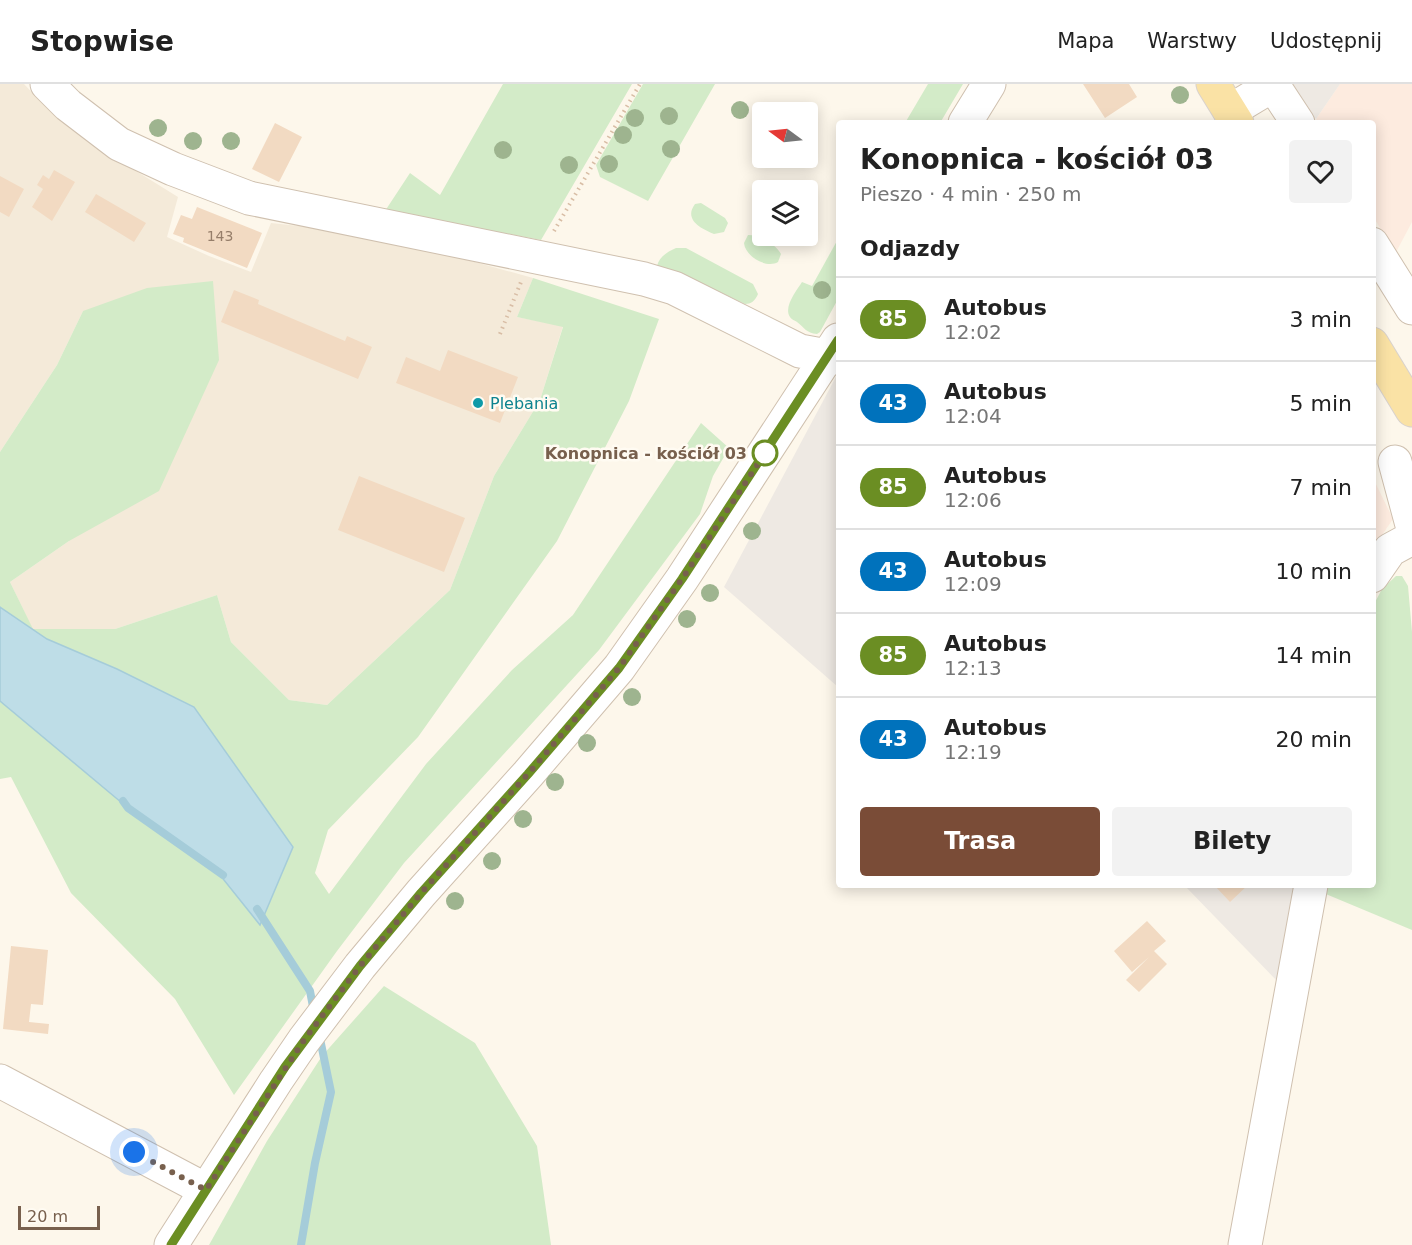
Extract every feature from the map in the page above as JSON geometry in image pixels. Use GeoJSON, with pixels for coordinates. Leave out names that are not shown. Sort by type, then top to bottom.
{"type":"FeatureCollection","features":[{"type":"Feature","properties":{"kind":"main road"},"geometry":{"type":"LineString","coordinates":[[1213,84],[1233,117]]}},
{"type":"Feature","properties":{"kind":"main road"},"geometry":{"type":"LineString","coordinates":[[1376,351],[1412,410]]}},
{"type":"Feature","properties":{"kind":"street"},"geometry":{"type":"LineString","coordinates":[[47,84],[68,105],[119,144],[173,169],[249,198],[539,256],[674,288],[800,351],[835,352]]}},
{"type":"Feature","properties":{"kind":"street"},"geometry":{"type":"LineString","coordinates":[[967,120],[988,84]]}},
{"type":"Feature","properties":{"kind":"street"},"geometry":{"type":"LineString","coordinates":[[1233,117],[1273,85],[1296,120]]}},
{"type":"Feature","properties":{"kind":"street"},"geometry":{"type":"LineString","coordinates":[[1376,250],[1412,308]]}},
{"type":"Feature","properties":{"kind":"street"},"geometry":{"type":"LineString","coordinates":[[171,1245],[304,1040],[351,978],[421,893],[619,668],[835,352]]}},
{"type":"Feature","properties":{"kind":"street"},"geometry":{"type":"LineString","coordinates":[[1393,463],[1412,525]]}},
{"type":"Feature","properties":{"kind":"street"},"geometry":{"type":"LineString","coordinates":[[1376,570],[1390,550],[1412,538]]}},
{"type":"Feature","properties":{"kind":"street"},"geometry":{"type":"LineString","coordinates":[[1245,1245],[1310,888]]}},
{"type":"Feature","properties":{"kind":"street"},"geometry":{"type":"LineString","coordinates":[[0,1081],[206,1190]]}},
{"type":"Feature","properties":{"kind":"path"},"geometry":{"type":"LineString","coordinates":[[500,334],[522,278],[539,256],[640,84]]}},
{"type":"Feature","properties":{"kind":"shaded area"},"geometry":{"type":"Polygon","coordinates":[[[0,84],[24,84],[43,104],[128,166],[178,197],[167,237],[209,256],[251,272],[271,223],[336,230],[475,262],[533,278],[517,317],[563,326],[540,400],[494,476],[450,590],[327,705],[289,700],[231,642],[217,595],[115,629],[33,630],[10,582],[69,541],[83,311],[57,365],[0,452],[0,84]]]}},
{"type":"Feature","properties":{"kind":"shaded area"},"geometry":{"type":"Polygon","coordinates":[[[1282,84],[1340,84],[1316,119],[1282,84]]]}},
{"type":"Feature","properties":{"kind":"shaded area"},"geometry":{"type":"Polygon","coordinates":[[[1340,84],[1412,84],[1412,222],[1395,254],[1376,221],[1376,120],[1316,119],[1340,84]]]}},
{"type":"Feature","properties":{"kind":"shaded area"},"geometry":{"type":"Polygon","coordinates":[[[836,377],[836,685],[724,587],[836,377]]]}},
{"type":"Feature","properties":{"kind":"shaded area"},"geometry":{"type":"Polygon","coordinates":[[[1376,484],[1393,519],[1376,544],[1376,484]]]}},
{"type":"Feature","properties":{"kind":"shaded area"},"geometry":{"type":"Polygon","coordinates":[[[1187,888],[1299,888],[1280,984],[1187,888]]]}},
{"type":"Feature","properties":{"kind":"green space"},"geometry":{"type":"Polygon","coordinates":[[[503,84],[632,84],[541,240],[385,211],[410,173],[440,195],[503,84]]]}},
{"type":"Feature","properties":{"kind":"green space"},"geometry":{"type":"Polygon","coordinates":[[[643,84],[715,84],[648,201],[600,177],[596,165],[643,84]]]}},
{"type":"Feature","properties":{"kind":"green space"},"geometry":{"type":"Polygon","coordinates":[[[928,84],[963,84],[942,120],[907,120],[928,84]]]}},
{"type":"Feature","properties":{"kind":"green space"},"geometry":{"type":"Polygon","coordinates":[[[701,203],[725,218],[728,223],[724,232],[714,234],[696,223],[691,215],[692,210],[695,204],[701,203]]]}},
{"type":"Feature","properties":{"kind":"green space"},"geometry":{"type":"Polygon","coordinates":[[[748,235],[752,235],[752,246],[774,246],[781,254],[778,262],[768,264],[757,260],[748,252],[744,243],[748,235]]]}},
{"type":"Feature","properties":{"kind":"green space"},"geometry":{"type":"Polygon","coordinates":[[[836,243],[836,303],[817,334],[808,331],[788,313],[789,304],[802,282],[812,286],[836,243]]]}},
{"type":"Feature","properties":{"kind":"green space"},"geometry":{"type":"Polygon","coordinates":[[[676,248],[686,248],[753,284],[758,294],[756,299],[745,304],[686,276],[657,266],[664,255],[676,248]]]}},
{"type":"Feature","properties":{"kind":"green space"},"geometry":{"type":"Polygon","coordinates":[[[533,278],[659,319],[629,401],[557,541],[418,737],[328,830],[315,873],[329,894],[426,764],[512,670],[573,615],[701,423],[729,448],[713,476],[700,514],[599,650],[404,863],[337,951],[234,1095],[175,999],[71,893],[11,777],[0,779],[0,452],[57,365],[83,311],[147,288],[213,281],[219,360],[159,491],[69,541],[10,582],[33,629],[115,629],[217,595],[231,642],[289,700],[327,705],[450,590],[494,476],[540,400],[563,327],[517,317],[533,278]]]}},
{"type":"Feature","properties":{"kind":"green space"},"geometry":{"type":"Polygon","coordinates":[[[1396,576],[1402,576],[1408,586],[1412,632],[1412,930],[1321,892],[1322,888],[1376,888],[1376,600],[1382,589],[1396,576]]]}},
{"type":"Feature","properties":{"kind":"green space"},"geometry":{"type":"Polygon","coordinates":[[[384,986],[475,1043],[537,1146],[551,1245],[209,1245],[267,1141],[322,1056],[384,986]]]}},
{"type":"Feature","properties":{"kind":"water"},"geometry":{"type":"Polygon","coordinates":[[[0,607],[47,639],[117,669],[194,707],[293,847],[260,925],[212,865],[128,808],[0,701],[0,607]]]}},
{"type":"Feature","properties":{"kind":"building"},"geometry":{"type":"Polygon","coordinates":[[[1083,84],[1129,84],[1137,97],[1105,118],[1083,84]]]}},
{"type":"Feature","properties":{"kind":"building"},"geometry":{"type":"Polygon","coordinates":[[[275,123],[302,137],[279,182],[252,169],[275,123]]]}},
{"type":"Feature","properties":{"kind":"building"},"geometry":{"type":"Polygon","coordinates":[[[54,170],[75,182],[52,221],[32,207],[43,189],[37,185],[43,175],[49,179],[54,170]]]}},
{"type":"Feature","properties":{"kind":"building"},"geometry":{"type":"Polygon","coordinates":[[[0,176],[24,189],[9,217],[0,212],[0,176]]]}},
{"type":"Feature","properties":{"kind":"building"},"geometry":{"type":"Polygon","coordinates":[[[96,194],[146,223],[134,242],[85,212],[96,194]]]}},
{"type":"Feature","properties":{"kind":"building"},"geometry":{"type":"Polygon","coordinates":[[[197,207],[262,233],[247,268],[183,242],[184,238],[173,234],[181,215],[192,219],[197,207]]]}},
{"type":"Feature","properties":{"kind":"building"},"geometry":{"type":"Polygon","coordinates":[[[234,290],[259,300],[258,304],[345,341],[347,336],[372,347],[358,379],[221,322],[234,290]]]}},
{"type":"Feature","properties":{"kind":"building","name":"Plebania"},"geometry":{"type":"Polygon","coordinates":[[[448,350],[518,377],[500,423],[396,383],[406,357],[440,371],[448,350]]]}},
{"type":"Feature","properties":{"kind":"building"},"geometry":{"type":"Polygon","coordinates":[[[359,476],[465,518],[444,572],[338,530],[359,476]]]}},
{"type":"Feature","properties":{"kind":"building"},"geometry":{"type":"Polygon","coordinates":[[[1217,888],[1245,888],[1230,902],[1217,888]]]}},
{"type":"Feature","properties":{"kind":"building"},"geometry":{"type":"Polygon","coordinates":[[[1147,921],[1166,941],[1154,951],[1167,964],[1139,992],[1126,980],[1149,957],[1132,972],[1114,951],[1147,921]]]}},
{"type":"Feature","properties":{"kind":"building"},"geometry":{"type":"Polygon","coordinates":[[[11,946],[48,950],[43,1005],[31,1004],[29,1022],[49,1024],[48,1034],[3,1029],[11,946]]]}},
{"type":"Feature","properties":{"kind":"waterway"},"geometry":{"type":"LineString","coordinates":[[123,801],[128,808],[223,875]]}},
{"type":"Feature","properties":{"kind":"waterway"},"geometry":{"type":"LineString","coordinates":[[257,909],[310,991],[314,1012]]}},
{"type":"Feature","properties":{"kind":"waterway"},"geometry":{"type":"LineString","coordinates":[[301,1245],[315,1163],[331,1092],[319,1034]]}},
{"type":"Feature","properties":{"kind":"bus line","name":"85"},"geometry":{"type":"LineString","coordinates":[[171,1245],[285,1067],[360,966],[421,893],[619,668],[682,579],[836,343]]}},
{"type":"Feature","properties":{"kind":"place","name":"Plebania"},"geometry":{"type":"Point","coordinates":[478,403]}},
{"type":"Feature","properties":{"kind":"place","name":"Konopnica - kościół 03"},"geometry":{"type":"Point","coordinates":[765,453]}},
{"type":"Feature","properties":{"kind":"route"},"geometry":{"type":"LineString","coordinates":[[134,1152],[206,1190],[304,1040],[360,966],[421,893],[619,668],[682,579],[771,444],[765,453]]}}]}
